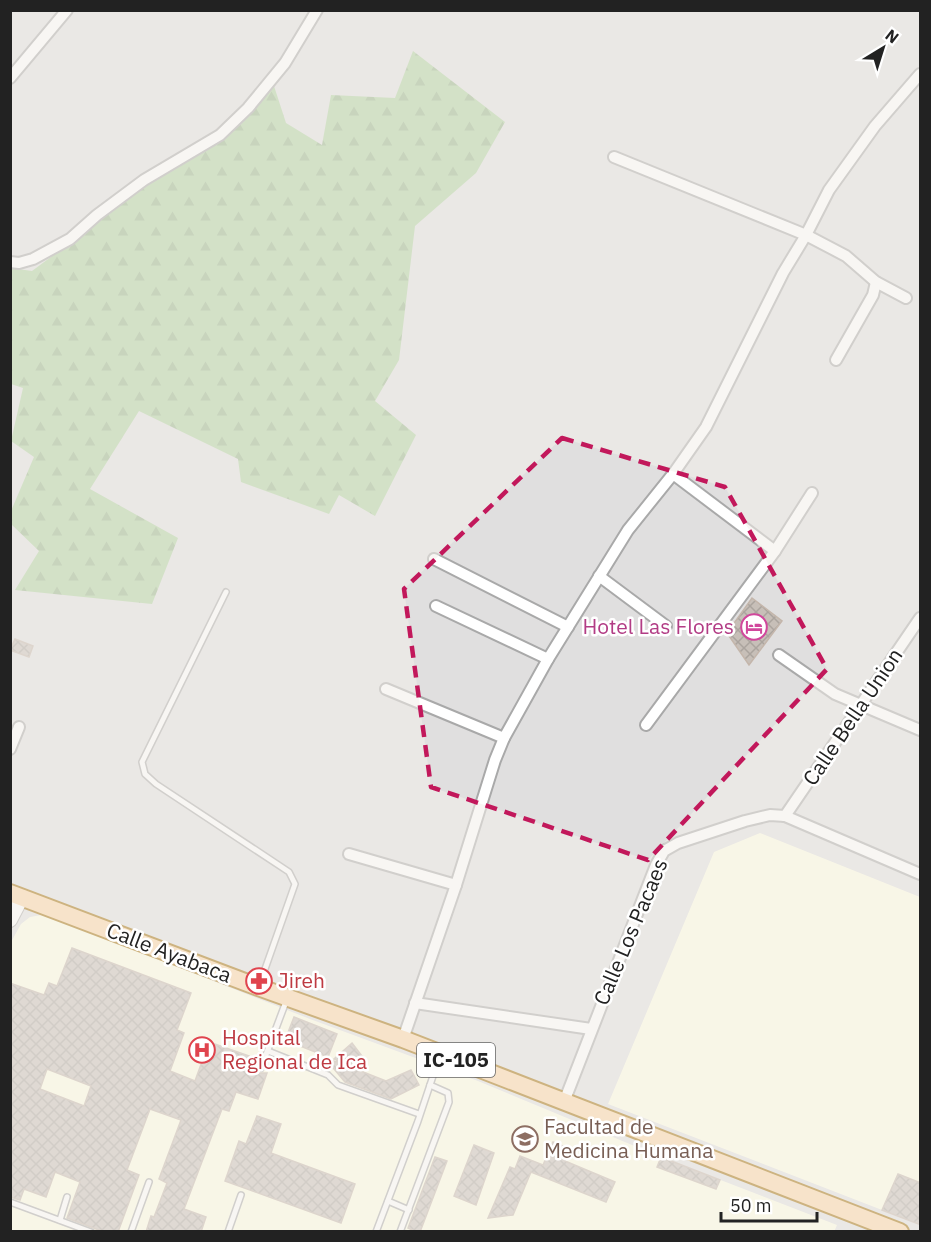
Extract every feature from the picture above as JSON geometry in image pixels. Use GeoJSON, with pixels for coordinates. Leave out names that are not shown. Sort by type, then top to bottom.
{"type":"FeatureCollection","features":[{"type":"Feature","properties":{"kind":"main road","name":"Calle Ayabaca"},"geometry":{"type":"LineString","coordinates":[[16,895],[258,987],[403,1039],[890,1230]]}},
{"type":"Feature","properties":{"kind":"street"},"geometry":{"type":"LineString","coordinates":[[10,78],[67,10]]}},
{"type":"Feature","properties":{"kind":"street"},"geometry":{"type":"LineString","coordinates":[[10,262],[19,263],[33,259],[70,239],[97,215],[144,180],[220,135],[248,108],[285,63],[317,10]]}},
{"type":"Feature","properties":{"kind":"street"},"geometry":{"type":"LineString","coordinates":[[403,1039],[504,738],[598,576],[640,513],[673,474],[706,427],[783,273],[829,190],[875,126],[921,74]]}},
{"type":"Feature","properties":{"kind":"street"},"geometry":{"type":"LineString","coordinates":[[614,157],[806,235],[846,256],[876,282],[906,298]]}},
{"type":"Feature","properties":{"kind":"street"},"geometry":{"type":"LineString","coordinates":[[836,360],[873,295],[876,282]]}},
{"type":"Feature","properties":{"kind":"street"},"geometry":{"type":"LineString","coordinates":[[673,474],[775,551]]}},
{"type":"Feature","properties":{"kind":"street"},"geometry":{"type":"LineString","coordinates":[[646,725],[775,551],[812,493]]}},
{"type":"Feature","properties":{"kind":"street"},"geometry":{"type":"LineString","coordinates":[[435,559],[568,627]]}},
{"type":"Feature","properties":{"kind":"street"},"geometry":{"type":"LineString","coordinates":[[598,576],[666,626]]}},
{"type":"Feature","properties":{"kind":"street"},"geometry":{"type":"LineString","coordinates":[[436,606],[548,659]]}},
{"type":"Feature","properties":{"kind":"street","name":"Calle Bella Union"},"geometry":{"type":"LineString","coordinates":[[785,816],[921,618]]}},
{"type":"Feature","properties":{"kind":"street"},"geometry":{"type":"LineString","coordinates":[[779,655],[835,694],[921,730]]}},
{"type":"Feature","properties":{"kind":"street"},"geometry":{"type":"LineString","coordinates":[[387,688],[504,738]]}},
{"type":"Feature","properties":{"kind":"street"},"geometry":{"type":"LineString","coordinates":[[10,749],[19,727]]}},
{"type":"Feature","properties":{"kind":"street","name":"Calle Los Pacaes"},"geometry":{"type":"LineString","coordinates":[[564,1101],[656,866],[664,851],[678,843],[745,820],[770,815],[785,816],[921,874]]}},
{"type":"Feature","properties":{"kind":"street"},"geometry":{"type":"LineString","coordinates":[[349,854],[456,885]]}},
{"type":"Feature","properties":{"kind":"street"},"geometry":{"type":"LineString","coordinates":[[10,920],[16,895]]}},
{"type":"Feature","properties":{"kind":"street"},"geometry":{"type":"LineString","coordinates":[[415,1003],[591,1029]]}},
{"type":"Feature","properties":{"kind":"lane"},"geometry":{"type":"LineString","coordinates":[[226,592],[142,762],[145,774],[156,784],[289,872],[293,877],[295,884],[258,987]]}},
{"type":"Feature","properties":{"kind":"lane"},"geometry":{"type":"LineString","coordinates":[[261,1068],[288,998]]}},
{"type":"Feature","properties":{"kind":"lane"},"geometry":{"type":"LineString","coordinates":[[268,1051],[321,1071],[338,1084],[419,1114]]}},
{"type":"Feature","properties":{"kind":"lane"},"geometry":{"type":"LineString","coordinates":[[376,1232],[441,1054]]}},
{"type":"Feature","properties":{"kind":"lane"},"geometry":{"type":"LineString","coordinates":[[400,1232],[449,1102],[448,1093],[430,1085]]}},
{"type":"Feature","properties":{"kind":"lane"},"geometry":{"type":"LineString","coordinates":[[131,1232],[149,1182]]}},
{"type":"Feature","properties":{"kind":"lane"},"geometry":{"type":"LineString","coordinates":[[228,1232],[241,1195]]}},
{"type":"Feature","properties":{"kind":"lane"},"geometry":{"type":"LineString","coordinates":[[60,1220],[67,1197]]}},
{"type":"Feature","properties":{"kind":"lane"},"geometry":{"type":"LineString","coordinates":[[388,1201],[409,1210]]}},
{"type":"Feature","properties":{"kind":"lane"},"geometry":{"type":"LineString","coordinates":[[10,1202],[91,1232]]}},
{"type":"Feature","properties":{"kind":"highlighted area"},"geometry":{"type":"Polygon","coordinates":[[[562,438],[725,487],[827,669],[648,860],[431,787],[404,589],[562,438]]]}},
{"type":"Feature","properties":{"kind":"shaded area"},"geometry":{"type":"Polygon","coordinates":[[[11,11],[920,11],[920,1231],[11,1231],[11,11]]]}},
{"type":"Feature","properties":{"kind":"shaded area"},"geometry":{"type":"Polygon","coordinates":[[[760,833],[920,897],[920,1183],[898,1174],[882,1210],[608,1104],[714,852],[760,833]]]}},
{"type":"Feature","properties":{"kind":"shaded area","name":"Hospital Regional de Ica"},"geometry":{"type":"Polygon","coordinates":[[[41,915],[478,1081],[661,1157],[837,1225],[834,1232],[11,1232],[11,942],[21,924],[30,917],[41,915]]]}},
{"type":"Feature","properties":{"kind":"green space"},"geometry":{"type":"Polygon","coordinates":[[[413,51],[505,122],[476,173],[415,226],[399,360],[375,401],[416,435],[375,516],[339,495],[329,514],[241,482],[238,459],[139,411],[90,489],[178,538],[152,604],[15,590],[39,551],[11,524],[11,511],[34,457],[11,441],[23,388],[11,384],[11,268],[32,271],[94,222],[240,125],[274,86],[286,123],[322,145],[331,95],[395,98],[413,51]]]}},
{"type":"Feature","properties":{"kind":"building","name":"Hotel Las Flores"},"geometry":{"type":"Polygon","coordinates":[[[752,598],[782,621],[749,665],[727,633],[752,598]]]}},
{"type":"Feature","properties":{"kind":"building"},"geometry":{"type":"Polygon","coordinates":[[[15,639],[33,646],[29,657],[10,650],[15,639]]]}},
{"type":"Feature","properties":{"kind":"building"},"geometry":{"type":"Polygon","coordinates":[[[72,948],[191,993],[177,1030],[184,1033],[170,1071],[195,1081],[209,1042],[249,1056],[245,1066],[260,1073],[267,1073],[258,1099],[236,1092],[229,1111],[222,1109],[184,1209],[206,1217],[201,1232],[146,1232],[167,1183],[159,1179],[181,1120],[150,1109],[127,1170],[139,1175],[118,1232],[104,1232],[67,1218],[80,1182],[55,1172],[46,1197],[24,1189],[20,1200],[10,1197],[10,983],[44,995],[49,983],[57,986],[72,948]],[[47,1069],[40,1089],[84,1106],[91,1086],[47,1069]]]}},
{"type":"Feature","properties":{"kind":"building"},"geometry":{"type":"Polygon","coordinates":[[[294,1017],[337,1034],[328,1057],[285,1040],[294,1017]]]}},
{"type":"Feature","properties":{"kind":"building"},"geometry":{"type":"Polygon","coordinates":[[[352,1043],[362,1056],[348,1066],[386,1081],[411,1070],[419,1085],[391,1099],[345,1082],[324,1057],[336,1062],[337,1060],[334,1059],[352,1043]]]}},
{"type":"Feature","properties":{"kind":"building"},"geometry":{"type":"Polygon","coordinates":[[[257,1116],[281,1124],[271,1153],[355,1184],[341,1223],[225,1181],[239,1141],[246,1144],[257,1116]]]}},
{"type":"Feature","properties":{"kind":"building"},"geometry":{"type":"Polygon","coordinates":[[[553,1142],[570,1149],[565,1161],[615,1182],[606,1202],[531,1172],[513,1215],[488,1218],[510,1167],[515,1169],[520,1156],[543,1165],[553,1142]]]}},
{"type":"Feature","properties":{"kind":"building"},"geometry":{"type":"Polygon","coordinates":[[[474,1145],[494,1153],[476,1205],[454,1196],[474,1145]]]}},
{"type":"Feature","properties":{"kind":"building"},"geometry":{"type":"Polygon","coordinates":[[[435,1157],[447,1161],[420,1232],[417,1232],[408,1228],[435,1157]]]}},
{"type":"Feature","properties":{"kind":"building"},"geometry":{"type":"Polygon","coordinates":[[[661,1157],[720,1180],[716,1189],[657,1167],[661,1157]]]}},
{"type":"Feature","properties":{"kind":"building"},"geometry":{"type":"Polygon","coordinates":[[[898,1174],[921,1183],[921,1225],[882,1210],[898,1174]]]}},
{"type":"Feature","properties":{"kind":"place","name":"Hotel Las Flores"},"geometry":{"type":"Point","coordinates":[754,627]}},
{"type":"Feature","properties":{"kind":"place","name":"Jireh"},"geometry":{"type":"Point","coordinates":[259,981]}},
{"type":"Feature","properties":{"kind":"place","name":"Hospital Regional de Ica"},"geometry":{"type":"Point","coordinates":[202,1050]}},
{"type":"Feature","properties":{"kind":"place","name":"Facultad de Medicina Humana"},"geometry":{"type":"Point","coordinates":[525,1139]}}]}
